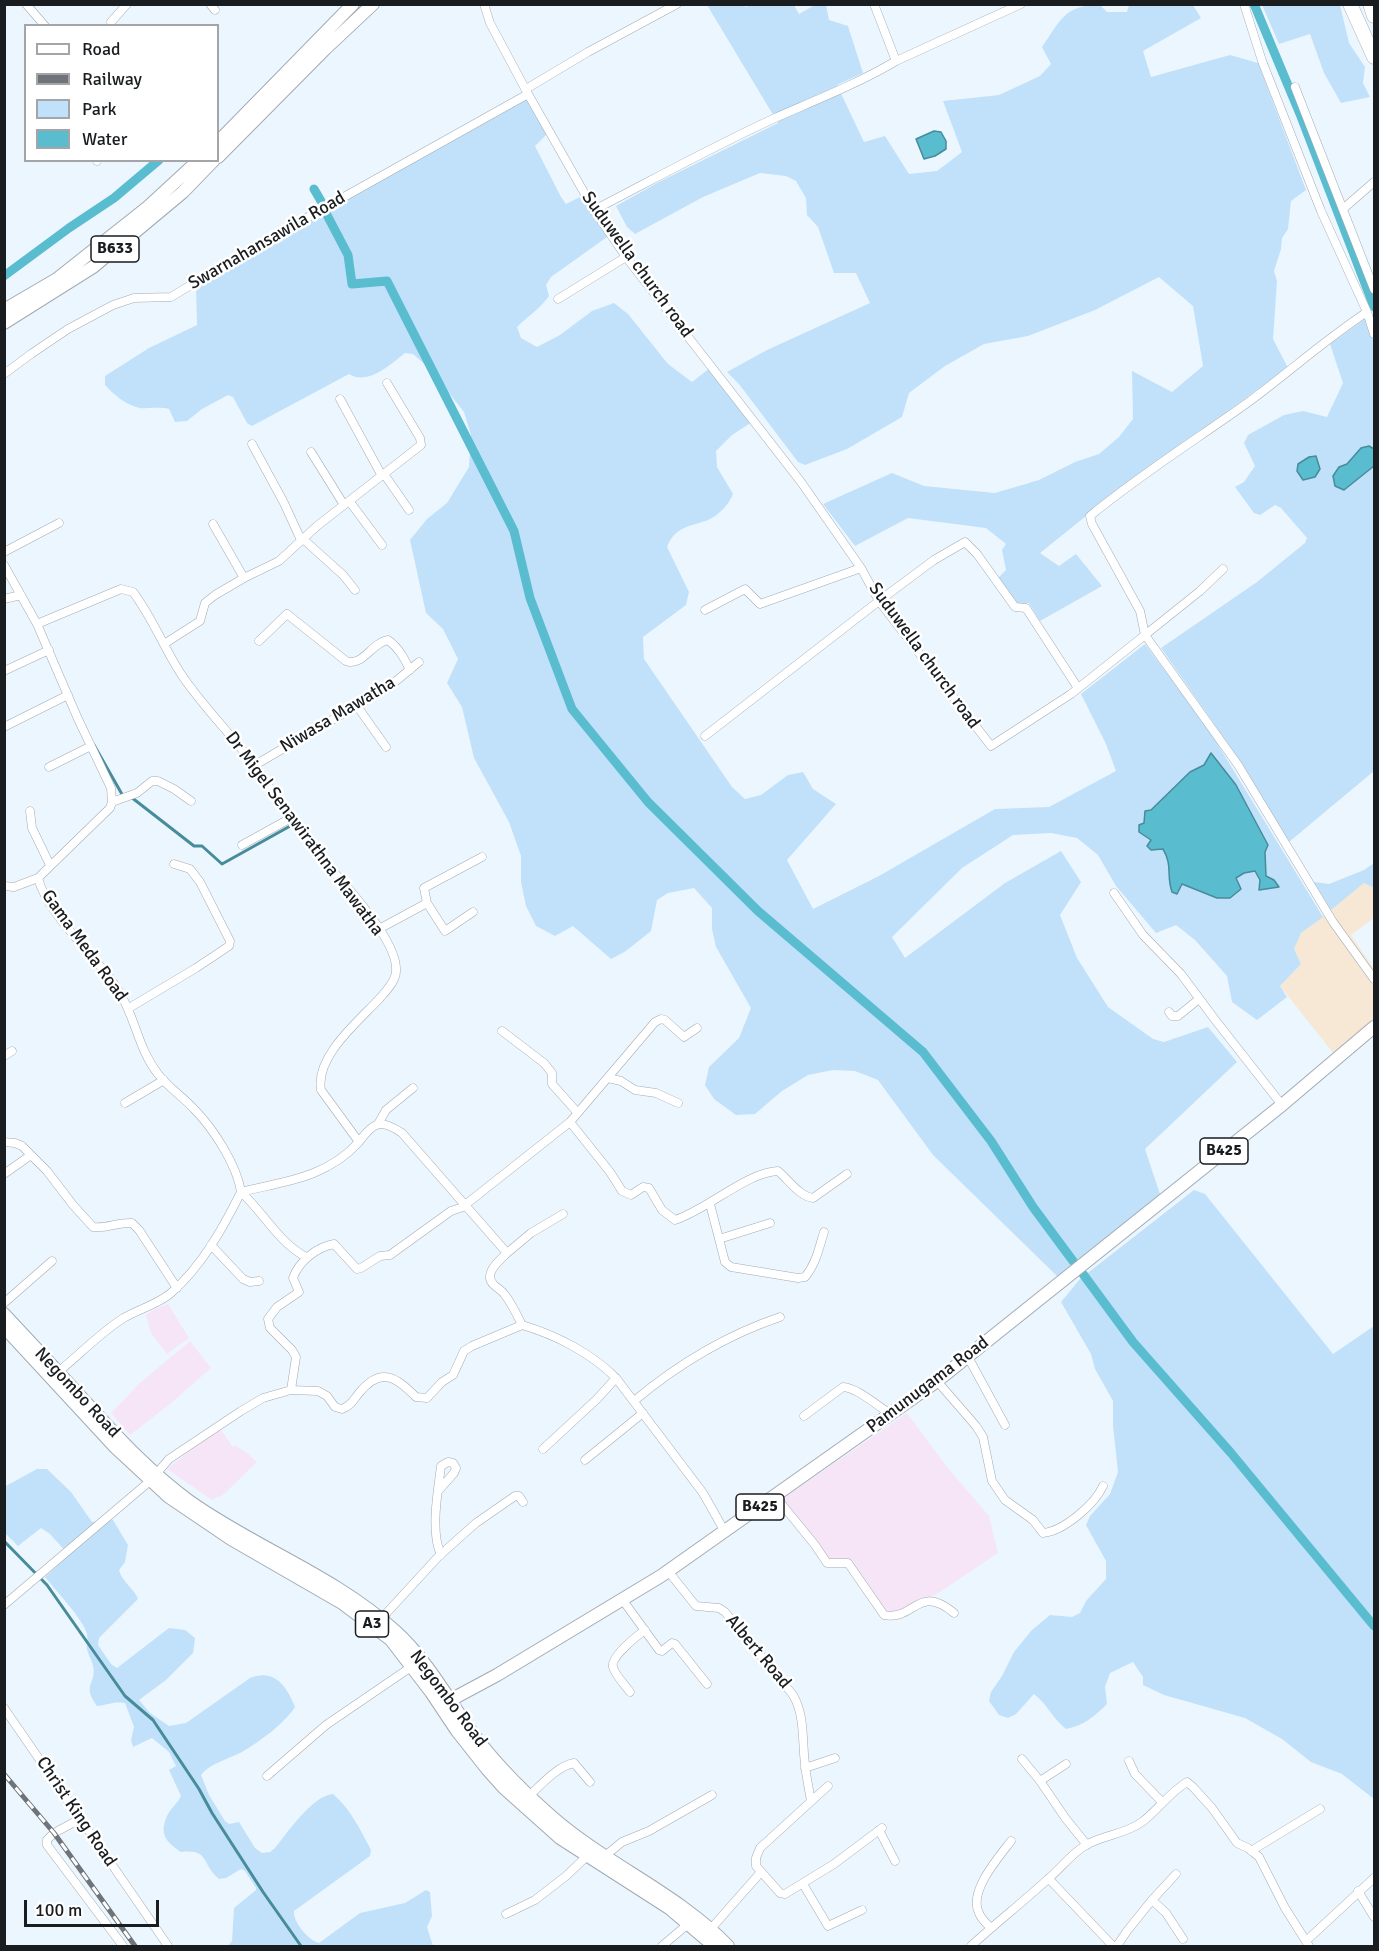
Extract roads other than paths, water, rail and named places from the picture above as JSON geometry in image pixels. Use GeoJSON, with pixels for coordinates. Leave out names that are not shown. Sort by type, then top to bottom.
{"type":"FeatureCollection","features":[{"type":"Feature","properties":{"kind":"highway"},"geometry":{"type":"LineString","coordinates":[[1350,4],[1374,57]]}},
{"type":"Feature","properties":{"kind":"highway"},"geometry":{"type":"LineString","coordinates":[[1370,4],[1374,16]]}},
{"type":"Feature","properties":{"kind":"main road"},"geometry":{"type":"LineString","coordinates":[[219,141],[353,4]]}},
{"type":"Feature","properties":{"kind":"main road","name":"B633"},"geometry":{"type":"LineString","coordinates":[[219,156],[373,4]]}},
{"type":"Feature","properties":{"kind":"main road","name":"B633"},"geometry":{"type":"LineString","coordinates":[[4,310],[57,279],[148,207],[197,162]]}},
{"type":"Feature","properties":{"kind":"main road","name":"B633"},"geometry":{"type":"LineString","coordinates":[[4,323],[93,267],[183,192],[213,162]]}},
{"type":"Feature","properties":{"kind":"main road","name":"Pamunugama Road"},"geometry":{"type":"LineString","coordinates":[[445,1703],[497,1675],[668,1570],[937,1381],[1282,1105],[1374,1027]]}},
{"type":"Feature","properties":{"kind":"main road","name":"Negombo Road"},"geometry":{"type":"LineString","coordinates":[[4,1314],[183,1507],[231,1539],[342,1603],[391,1640],[411,1667],[467,1726],[525,1800],[560,1838],[651,1895],[688,1924],[707,1933],[714,1947]]}},
{"type":"Feature","properties":{"kind":"main road","name":"Negombo Road"},"geometry":{"type":"LineString","coordinates":[[4,1327],[114,1446],[153,1477],[206,1512],[349,1595],[381,1619],[397,1633],[432,1674],[445,1703]]}},
{"type":"Feature","properties":{"kind":"main road","name":"Negombo Road"},"geometry":{"type":"LineString","coordinates":[[525,1800],[605,1856],[658,1889],[707,1933],[728,1947]]}},
{"type":"Feature","properties":{"kind":"street"},"geometry":{"type":"LineString","coordinates":[[26,4],[43,24]]}},
{"type":"Feature","properties":{"kind":"street"},"geometry":{"type":"LineString","coordinates":[[111,22],[127,4]]}},
{"type":"Feature","properties":{"kind":"street","name":"Suduwella church road"},"geometry":{"type":"LineString","coordinates":[[484,4],[490,23],[527,92],[594,210],[626,257],[801,482],[861,568],[879,600],[991,746],[1078,688],[1200,591],[1223,569]]}},
{"type":"Feature","properties":{"kind":"street","name":"Swarnahansawila Road"},"geometry":{"type":"LineString","coordinates":[[4,374],[68,329],[114,305],[134,298],[171,297],[242,254],[527,92],[588,52],[677,4]]}},
{"type":"Feature","properties":{"kind":"street"},"geometry":{"type":"LineString","coordinates":[[874,4],[896,61]]}},
{"type":"Feature","properties":{"kind":"street"},"geometry":{"type":"LineString","coordinates":[[594,210],[775,118],[1021,4]]}},
{"type":"Feature","properties":{"kind":"street"},"geometry":{"type":"LineString","coordinates":[[1244,4],[1262,61],[1321,211],[1367,312],[1374,334]]}},
{"type":"Feature","properties":{"kind":"street"},"geometry":{"type":"LineString","coordinates":[[1295,87],[1374,289]]}},
{"type":"Feature","properties":{"kind":"street"},"geometry":{"type":"LineString","coordinates":[[1344,208],[1374,182]]}},
{"type":"Feature","properties":{"kind":"street"},"geometry":{"type":"LineString","coordinates":[[558,299],[626,257]]}},
{"type":"Feature","properties":{"kind":"street"},"geometry":{"type":"LineString","coordinates":[[1367,312],[1342,328],[1249,401],[1089,516],[1140,611],[1145,635],[1238,765],[1333,922],[1374,980]]}},
{"type":"Feature","properties":{"kind":"street"},"geometry":{"type":"LineString","coordinates":[[164,644],[200,621],[205,603],[215,595],[279,561],[301,539],[422,443],[387,383]]}},
{"type":"Feature","properties":{"kind":"street"},"geometry":{"type":"LineString","coordinates":[[340,399],[383,475],[409,510]]}},
{"type":"Feature","properties":{"kind":"street"},"geometry":{"type":"LineString","coordinates":[[252,444],[301,539],[343,575],[355,590]]}},
{"type":"Feature","properties":{"kind":"street"},"geometry":{"type":"LineString","coordinates":[[311,452],[347,503],[382,545]]}},
{"type":"Feature","properties":{"kind":"street"},"geometry":{"type":"LineString","coordinates":[[4,552],[59,523]]}},
{"type":"Feature","properties":{"kind":"street"},"geometry":{"type":"LineString","coordinates":[[213,524],[244,578]]}},
{"type":"Feature","properties":{"kind":"street"},"geometry":{"type":"LineString","coordinates":[[705,736],[879,600],[934,560],[965,542],[977,554],[1014,607],[1026,608],[1078,688]]}},
{"type":"Feature","properties":{"kind":"street"},"geometry":{"type":"LineString","coordinates":[[4,565],[49,650],[111,788],[112,802],[137,793],[152,781],[158,781],[174,789],[191,801]]}},
{"type":"Feature","properties":{"kind":"street"},"geometry":{"type":"LineString","coordinates":[[705,610],[745,589],[759,604],[861,568]]}},
{"type":"Feature","properties":{"kind":"street","name":"Dr Migel Senawirathna Mawatha"},"geometry":{"type":"LineString","coordinates":[[37,624],[121,589],[133,592],[180,673],[255,765],[291,818],[379,929],[395,960],[394,978],[387,990],[351,1028],[326,1060],[319,1082],[325,1098],[359,1142]]}},
{"type":"Feature","properties":{"kind":"street"},"geometry":{"type":"LineString","coordinates":[[4,599],[21,595]]}},
{"type":"Feature","properties":{"kind":"street"},"geometry":{"type":"LineString","coordinates":[[259,641],[287,614],[346,661],[352,663],[357,661],[381,641],[388,640],[395,645],[410,670]]}},
{"type":"Feature","properties":{"kind":"street"},"geometry":{"type":"LineString","coordinates":[[4,671],[49,650]]}},
{"type":"Feature","properties":{"kind":"street","name":"Niwasa Mawatha"},"geometry":{"type":"LineString","coordinates":[[255,765],[390,686],[419,662]]}},
{"type":"Feature","properties":{"kind":"street"},"geometry":{"type":"LineString","coordinates":[[4,727],[68,696]]}},
{"type":"Feature","properties":{"kind":"street"},"geometry":{"type":"LineString","coordinates":[[357,706],[386,747]]}},
{"type":"Feature","properties":{"kind":"street"},"geometry":{"type":"LineString","coordinates":[[49,767],[91,746]]}},
{"type":"Feature","properties":{"kind":"street","name":"Gama Meda Road"},"geometry":{"type":"LineString","coordinates":[[112,802],[110,808],[38,878],[40,889],[115,985],[129,1008],[139,1043],[150,1063],[211,1130],[228,1159],[241,1192]]}},
{"type":"Feature","properties":{"kind":"street"},"geometry":{"type":"LineString","coordinates":[[30,811],[32,828],[50,864]]}},
{"type":"Feature","properties":{"kind":"street"},"geometry":{"type":"LineString","coordinates":[[242,845],[291,818]]}},
{"type":"Feature","properties":{"kind":"street"},"geometry":{"type":"LineString","coordinates":[[473,912],[445,931],[427,903],[424,891],[426,887],[482,857]]}},
{"type":"Feature","properties":{"kind":"street"},"geometry":{"type":"LineString","coordinates":[[129,1008],[229,946],[230,941],[200,882],[190,869],[174,864]]}},
{"type":"Feature","properties":{"kind":"street"},"geometry":{"type":"LineString","coordinates":[[4,886],[14,887],[38,878]]}},
{"type":"Feature","properties":{"kind":"street"},"geometry":{"type":"LineString","coordinates":[[1114,893],[1143,935],[1181,974],[1282,1105]]}},
{"type":"Feature","properties":{"kind":"street"},"geometry":{"type":"LineString","coordinates":[[379,929],[427,903]]}},
{"type":"Feature","properties":{"kind":"street"},"geometry":{"type":"LineString","coordinates":[[1169,1012],[1172,1016],[1178,1016],[1199,999]]}},
{"type":"Feature","properties":{"kind":"street"},"geometry":{"type":"LineString","coordinates":[[291,1390],[296,1357],[270,1328],[268,1319],[277,1307],[299,1292],[294,1278],[306,1257],[334,1244],[357,1269],[380,1256],[388,1256],[452,1211],[465,1206],[570,1122],[655,1022],[665,1020],[684,1036],[697,1028]]}},
{"type":"Feature","properties":{"kind":"street"},"geometry":{"type":"LineString","coordinates":[[502,1031],[544,1063],[552,1073],[552,1084],[577,1112]]}},
{"type":"Feature","properties":{"kind":"street"},"geometry":{"type":"LineString","coordinates":[[4,1056],[12,1051]]}},
{"type":"Feature","properties":{"kind":"street"},"geometry":{"type":"LineString","coordinates":[[608,1078],[621,1081],[635,1090],[657,1093],[678,1103]]}},
{"type":"Feature","properties":{"kind":"street"},"geometry":{"type":"LineString","coordinates":[[125,1103],[164,1080]]}},
{"type":"Feature","properties":{"kind":"street"},"geometry":{"type":"LineString","coordinates":[[58,1372],[120,1320],[136,1310],[159,1302],[177,1287],[224,1226],[241,1192],[321,1171],[339,1161],[365,1133],[378,1124],[386,1110],[413,1088]]}},
{"type":"Feature","properties":{"kind":"street"},"geometry":{"type":"LineString","coordinates":[[570,1122],[610,1172],[622,1191],[631,1195],[643,1187],[649,1188],[662,1210],[675,1220],[710,1204],[755,1177],[770,1172],[778,1172],[798,1190],[813,1198],[847,1174]]}},
{"type":"Feature","properties":{"kind":"street"},"geometry":{"type":"LineString","coordinates":[[378,1124],[389,1125],[402,1133],[507,1252]]}},
{"type":"Feature","properties":{"kind":"street"},"geometry":{"type":"LineString","coordinates":[[4,1142],[22,1146],[47,1170],[93,1227],[101,1228],[132,1223],[177,1287]]}},
{"type":"Feature","properties":{"kind":"street"},"geometry":{"type":"LineString","coordinates":[[4,1174],[31,1155]]}},
{"type":"Feature","properties":{"kind":"street"},"geometry":{"type":"LineString","coordinates":[[241,1192],[255,1205],[284,1242],[306,1257]]}},
{"type":"Feature","properties":{"kind":"street"},"geometry":{"type":"LineString","coordinates":[[710,1204],[725,1262],[731,1267],[802,1278],[811,1270],[824,1232]]}},
{"type":"Feature","properties":{"kind":"street"},"geometry":{"type":"LineString","coordinates":[[522,1325],[508,1298],[501,1289],[494,1285],[490,1276],[492,1268],[507,1252],[531,1233],[563,1214]]}},
{"type":"Feature","properties":{"kind":"street"},"geometry":{"type":"LineString","coordinates":[[719,1239],[770,1223]]}},
{"type":"Feature","properties":{"kind":"street"},"geometry":{"type":"LineString","coordinates":[[211,1245],[243,1279],[250,1282],[259,1281]]}},
{"type":"Feature","properties":{"kind":"street"},"geometry":{"type":"LineString","coordinates":[[4,1303],[52,1261]]}},
{"type":"Feature","properties":{"kind":"street"},"geometry":{"type":"LineString","coordinates":[[634,1401],[688,1361],[729,1339],[780,1317]]}},
{"type":"Feature","properties":{"kind":"street"},"geometry":{"type":"LineString","coordinates":[[4,1605],[153,1477],[169,1459],[252,1403],[291,1390],[318,1390],[327,1396],[335,1407],[342,1409],[350,1405],[372,1381],[386,1376],[403,1384],[416,1397],[427,1398],[442,1382],[453,1375],[465,1351],[522,1325],[544,1332],[575,1348],[603,1365],[616,1378],[703,1493],[725,1532]]}},
{"type":"Feature","properties":{"kind":"street"},"geometry":{"type":"LineString","coordinates":[[968,1357],[1005,1425]]}},
{"type":"Feature","properties":{"kind":"street"},"geometry":{"type":"LineString","coordinates":[[543,1449],[597,1399],[616,1378]]}},
{"type":"Feature","properties":{"kind":"street"},"geometry":{"type":"LineString","coordinates":[[937,1381],[983,1437],[992,1480],[1005,1500],[1033,1520],[1043,1533],[1077,1516],[1099,1496],[1103,1486]]}},
{"type":"Feature","properties":{"kind":"street"},"geometry":{"type":"LineString","coordinates":[[804,1416],[843,1387],[852,1388],[891,1414]]}},
{"type":"Feature","properties":{"kind":"street"},"geometry":{"type":"LineString","coordinates":[[585,1460],[643,1413]]}},
{"type":"Feature","properties":{"kind":"street"},"geometry":{"type":"LineString","coordinates":[[438,1491],[436,1527],[437,1547],[441,1555]]}},
{"type":"Feature","properties":{"kind":"street"},"geometry":{"type":"LineString","coordinates":[[381,1619],[441,1555],[476,1523],[515,1496],[519,1496],[523,1502]]}},
{"type":"Feature","properties":{"kind":"street"},"geometry":{"type":"LineString","coordinates":[[775,1496],[827,1563],[848,1563],[884,1615],[899,1614],[928,1601],[943,1604],[954,1613]]}},
{"type":"Feature","properties":{"kind":"street","name":"Albert Road"},"geometry":{"type":"LineString","coordinates":[[668,1570],[696,1606],[719,1608],[725,1612],[794,1695],[802,1726],[811,1801]]}},
{"type":"Feature","properties":{"kind":"street"},"geometry":{"type":"LineString","coordinates":[[622,1599],[659,1650],[663,1650],[672,1643],[675,1644],[707,1684]]}},
{"type":"Feature","properties":{"kind":"street"},"geometry":{"type":"LineString","coordinates":[[630,1692],[613,1667],[613,1660],[645,1630]]}},
{"type":"Feature","properties":{"kind":"street"},"geometry":{"type":"LineString","coordinates":[[267,1776],[326,1725],[411,1667]]}},
{"type":"Feature","properties":{"kind":"street","name":"Christ King Road"},"geometry":{"type":"LineString","coordinates":[[4,1708],[168,1947]]}},
{"type":"Feature","properties":{"kind":"street"},"geometry":{"type":"LineString","coordinates":[[806,1768],[835,1758]]}},
{"type":"Feature","properties":{"kind":"street"},"geometry":{"type":"LineString","coordinates":[[1022,1759],[1087,1845]]}},
{"type":"Feature","properties":{"kind":"street"},"geometry":{"type":"LineString","coordinates":[[1129,1761],[1135,1774],[1162,1802]]}},
{"type":"Feature","properties":{"kind":"street"},"geometry":{"type":"LineString","coordinates":[[525,1800],[557,1772],[570,1764],[574,1763],[590,1782]]}},
{"type":"Feature","properties":{"kind":"street"},"geometry":{"type":"LineString","coordinates":[[1040,1781],[1066,1764]]}},
{"type":"Feature","properties":{"kind":"street"},"geometry":{"type":"LineString","coordinates":[[971,1947],[1087,1845],[1139,1824],[1175,1790],[1187,1782],[1212,1808],[1238,1843],[1259,1857],[1285,1908],[1307,1944],[1358,1891],[1374,1878]]}},
{"type":"Feature","properties":{"kind":"street"},"geometry":{"type":"LineString","coordinates":[[828,1786],[760,1848],[756,1862],[761,1872],[782,1894],[803,1884],[834,1864],[880,1829],[895,1861]]}},
{"type":"Feature","properties":{"kind":"street"},"geometry":{"type":"LineString","coordinates":[[605,1856],[622,1842],[649,1832],[712,1795]]}},
{"type":"Feature","properties":{"kind":"street"},"geometry":{"type":"LineString","coordinates":[[1251,1851],[1320,1809]]}},
{"type":"Feature","properties":{"kind":"street"},"geometry":{"type":"LineString","coordinates":[[80,1819],[54,1833],[46,1840],[47,1845],[123,1947]]}},
{"type":"Feature","properties":{"kind":"street"},"geometry":{"type":"LineString","coordinates":[[991,1928],[979,1914],[975,1901],[984,1879],[1011,1841]]}},
{"type":"Feature","properties":{"kind":"street"},"geometry":{"type":"LineString","coordinates":[[506,1914],[535,1900],[587,1856]]}},
{"type":"Feature","properties":{"kind":"street"},"geometry":{"type":"LineString","coordinates":[[707,1933],[761,1872]]}},
{"type":"Feature","properties":{"kind":"street"},"geometry":{"type":"LineString","coordinates":[[1049,1879],[1115,1947],[1176,1874]]}},
{"type":"Feature","properties":{"kind":"street"},"geometry":{"type":"LineString","coordinates":[[803,1884],[828,1926],[862,1910]]}},
{"type":"Feature","properties":{"kind":"street"},"geometry":{"type":"LineString","coordinates":[[1358,1891],[1374,1917]]}},
{"type":"Feature","properties":{"kind":"street"},"geometry":{"type":"LineString","coordinates":[[1152,1900],[1166,1913],[1183,1939]]}},
{"type":"Feature","properties":{"kind":"street"},"geometry":{"type":"LineString","coordinates":[[662,1947],[688,1924]]}},
{"type":"Feature","properties":{"kind":"water"},"geometry":{"type":"Polygon","coordinates":[[[934,131],[941,132],[946,141],[946,149],[935,156],[924,159],[916,139],[934,131]]]}},
{"type":"Feature","properties":{"kind":"water"},"geometry":{"type":"Polygon","coordinates":[[[1369,446],[1374,449],[1374,466],[1344,490],[1335,486],[1333,476],[1339,467],[1347,464],[1361,448],[1369,446]]]}},
{"type":"Feature","properties":{"kind":"water"},"geometry":{"type":"Polygon","coordinates":[[[1316,456],[1320,469],[1315,477],[1303,480],[1297,471],[1298,464],[1309,457],[1316,456]]]}},
{"type":"Feature","properties":{"kind":"water"},"geometry":{"type":"Polygon","coordinates":[[[1211,753],[1236,785],[1268,845],[1265,852],[1266,876],[1274,880],[1279,887],[1259,890],[1260,880],[1255,871],[1244,873],[1236,878],[1241,889],[1230,898],[1217,898],[1182,884],[1177,894],[1172,892],[1168,861],[1163,849],[1151,850],[1147,846],[1151,840],[1139,832],[1139,825],[1144,823],[1145,811],[1151,810],[1190,772],[1204,765],[1211,753]]]}},
{"type":"Feature","properties":{"kind":"waterway"},"geometry":{"type":"LineString","coordinates":[[1254,4],[1300,114],[1374,307]]}},
{"type":"Feature","properties":{"kind":"waterway"},"geometry":{"type":"LineString","coordinates":[[4,276],[114,198],[157,162]]}},
{"type":"Feature","properties":{"kind":"waterway"},"geometry":{"type":"LineString","coordinates":[[314,189],[321,201]]}},
{"type":"Feature","properties":{"kind":"waterway"},"geometry":{"type":"LineString","coordinates":[[327,215],[348,255],[352,284],[387,281],[514,531],[530,598],[572,709],[648,802],[758,911],[923,1052],[991,1141],[1033,1207],[1073,1261]]}},
{"type":"Feature","properties":{"kind":"waterway"},"geometry":{"type":"LineString","coordinates":[[94,745],[123,796]]}},
{"type":"Feature","properties":{"kind":"waterway"},"geometry":{"type":"LineString","coordinates":[[131,797],[194,846],[202,846],[222,864],[293,826]]}},
{"type":"Feature","properties":{"kind":"waterway"},"geometry":{"type":"LineString","coordinates":[[1083,1274],[1133,1342],[1231,1453],[1374,1626]]}},
{"type":"Feature","properties":{"kind":"waterway"},"geometry":{"type":"LineString","coordinates":[[4,1541],[47,1585],[125,1696],[153,1720],[263,1892],[301,1946]]}},
{"type":"Feature","properties":{"kind":"railway"},"geometry":{"type":"LineString","coordinates":[[4,1774],[54,1833],[135,1946]]}}]}
